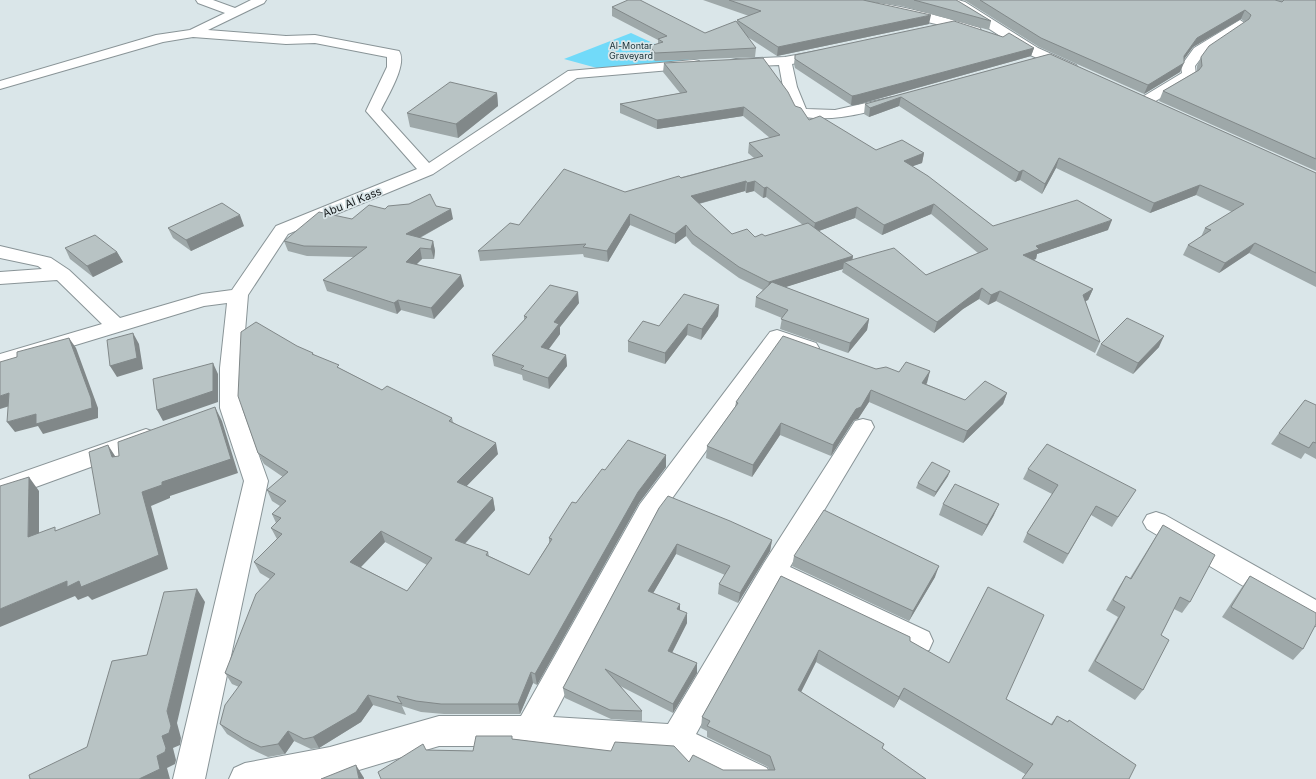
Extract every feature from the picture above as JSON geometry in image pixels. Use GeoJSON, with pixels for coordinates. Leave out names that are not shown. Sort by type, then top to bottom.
{"type":"FeatureCollection","features":[{"type":"Feature","properties":{"kind":"street"},"geometry":{"type":"LineString","coordinates":[[202,0],[235,12]]}},
{"type":"Feature","properties":{"kind":"street"},"geometry":{"type":"LineString","coordinates":[[193,33],[260,0]]}},
{"type":"Feature","properties":{"kind":"street"},"geometry":{"type":"LineString","coordinates":[[849,0],[953,24],[1032,51],[1086,75]]}},
{"type":"Feature","properties":{"kind":"street"},"geometry":{"type":"LineString","coordinates":[[946,0],[961,5],[1032,51]]}},
{"type":"Feature","properties":{"kind":"street"},"geometry":{"type":"LineString","coordinates":[[961,5],[980,0]]}},
{"type":"Feature","properties":{"kind":"street"},"geometry":{"type":"LineString","coordinates":[[926,30],[953,24]]}},
{"type":"Feature","properties":{"kind":"street"},"geometry":{"type":"LineString","coordinates":[[1144,102],[1189,75],[1188,66],[1199,51],[1240,24]]}},
{"type":"Feature","properties":{"kind":"street"},"geometry":{"type":"LineString","coordinates":[[0,85],[161,38],[193,33],[286,40],[315,39],[394,54],[394,67],[373,111],[426,171]]}},
{"type":"Feature","properties":{"kind":"street"},"geometry":{"type":"LineString","coordinates":[[720,64],[785,61],[835,51]]}},
{"type":"Feature","properties":{"kind":"street"},"geometry":{"type":"LineString","coordinates":[[1025,64],[1047,58]]}},
{"type":"Feature","properties":{"kind":"street"},"geometry":{"type":"LineString","coordinates":[[785,61],[794,100],[800,112],[806,114],[838,114],[907,97]]}},
{"type":"Feature","properties":{"kind":"street","name":"Abu Al Kass"},"geometry":{"type":"LineString","coordinates":[[238,295],[282,230],[426,171],[449,158],[572,74],[706,64]]}},
{"type":"Feature","properties":{"kind":"street"},"geometry":{"type":"LineString","coordinates":[[1129,95],[1158,108]]}},
{"type":"Feature","properties":{"kind":"street"},"geometry":{"type":"LineString","coordinates":[[0,252],[44,262],[62,274],[117,327]]}},
{"type":"Feature","properties":{"kind":"street"},"geometry":{"type":"LineString","coordinates":[[0,278],[11,276],[62,274]]}},
{"type":"Feature","properties":{"kind":"street"},"geometry":{"type":"LineString","coordinates":[[0,361],[117,327],[202,300],[238,295],[231,368],[220,412],[256,481],[189,779]]}},
{"type":"Feature","properties":{"kind":"street"},"geometry":{"type":"LineString","coordinates":[[530,731],[648,511],[777,337],[829,356]]}},
{"type":"Feature","properties":{"kind":"street"},"geometry":{"type":"LineString","coordinates":[[676,740],[773,571],[863,427]]}},
{"type":"Feature","properties":{"kind":"street"},"geometry":{"type":"LineString","coordinates":[[0,490],[164,432]]}},
{"type":"Feature","properties":{"kind":"street"},"geometry":{"type":"LineString","coordinates":[[1156,522],[1316,614]]}},
{"type":"Feature","properties":{"kind":"street"},"geometry":{"type":"LineString","coordinates":[[773,571],[919,641]]}},
{"type":"Feature","properties":{"kind":"street"},"geometry":{"type":"LineString","coordinates":[[246,779],[330,763],[439,730],[530,731],[676,740],[756,779]]}},
{"type":"Feature","properties":{"kind":"green space","name":"Al-Montar Graveyard"},"geometry":{"type":"Polygon","coordinates":[[[631,33],[692,61],[597,68],[564,59],[631,33]]]}},
{"type":"Feature","properties":{"kind":"building"},"geometry":{"type":"Polygon","coordinates":[[[628,0],[640,0],[705,33],[736,21],[756,48],[655,53],[650,46],[663,42],[658,39],[667,36],[612,7],[628,0]]]}},
{"type":"Feature","properties":{"kind":"building"},"geometry":{"type":"Polygon","coordinates":[[[729,0],[863,0],[931,15],[778,47],[737,20],[761,11],[729,0]]]}},
{"type":"Feature","properties":{"kind":"building"},"geometry":{"type":"Polygon","coordinates":[[[914,0],[956,0],[991,21],[914,0]]]}},
{"type":"Feature","properties":{"kind":"building"},"geometry":{"type":"Polygon","coordinates":[[[980,0],[1275,0],[1282,2],[1284,0],[1316,0],[1316,159],[1163,91],[1199,70],[1202,66],[1201,57],[1209,46],[1249,19],[1251,15],[1245,10],[1197,38],[1184,56],[1184,63],[1148,85],[1041,38],[980,0]]]}},
{"type":"Feature","properties":{"kind":"building"},"geometry":{"type":"Polygon","coordinates":[[[954,21],[1003,37],[1009,33],[1034,48],[852,96],[795,59],[795,55],[954,21]]]}},
{"type":"Feature","properties":{"kind":"building"},"geometry":{"type":"Polygon","coordinates":[[[1050,54],[1316,173],[1316,273],[1255,243],[1225,263],[1188,245],[1211,230],[1205,228],[1244,204],[1200,185],[1154,203],[1059,158],[1045,184],[1023,170],[1019,172],[901,97],[870,108],[865,104],[1050,54]]]}},
{"type":"Feature","properties":{"kind":"building"},"geometry":{"type":"Polygon","coordinates":[[[763,58],[788,92],[795,106],[801,108],[809,120],[820,116],[876,150],[902,140],[924,153],[904,161],[928,176],[993,226],[1077,200],[1112,220],[1036,246],[1039,249],[1023,255],[1093,289],[1083,295],[1100,342],[1000,291],[991,295],[982,288],[937,322],[844,262],[894,248],[926,275],[988,249],[934,204],[884,225],[857,207],[815,223],[767,187],[764,188],[755,181],[747,183],[746,181],[691,196],[732,234],[747,229],[755,237],[762,234],[765,236],[808,223],[853,256],[769,282],[739,267],[693,234],[686,225],[675,234],[630,214],[607,251],[583,247],[586,244],[478,251],[510,223],[519,225],[564,169],[625,192],[679,176],[681,178],[763,156],[749,143],[780,135],[744,107],[657,120],[620,104],[687,92],[664,63],[763,58]]]}},
{"type":"Feature","properties":{"kind":"building"},"geometry":{"type":"Polygon","coordinates":[[[450,82],[497,93],[456,124],[407,113],[450,82]]]}},
{"type":"Feature","properties":{"kind":"building"},"geometry":{"type":"Polygon","coordinates":[[[430,194],[436,206],[451,209],[406,234],[433,241],[431,249],[420,248],[406,262],[461,275],[431,308],[398,300],[394,303],[323,280],[367,247],[304,246],[284,241],[319,212],[352,219],[369,205],[385,209],[388,206],[409,204],[430,194]]]}},
{"type":"Feature","properties":{"kind":"building"},"geometry":{"type":"Polygon","coordinates":[[[222,203],[240,215],[186,240],[168,228],[222,203]]]}},
{"type":"Feature","properties":{"kind":"building"},"geometry":{"type":"Polygon","coordinates":[[[95,235],[117,252],[87,266],[65,248],[95,235]]]}},
{"type":"Feature","properties":{"kind":"building"},"geometry":{"type":"Polygon","coordinates":[[[772,282],[869,319],[850,343],[781,319],[788,310],[756,297],[772,282]]]}},
{"type":"Feature","properties":{"kind":"building"},"geometry":{"type":"Polygon","coordinates":[[[550,285],[578,292],[554,322],[559,324],[541,347],[566,355],[548,378],[521,369],[524,366],[492,355],[527,317],[524,316],[550,285]]]}},
{"type":"Feature","properties":{"kind":"building"},"geometry":{"type":"Polygon","coordinates":[[[684,294],[719,305],[702,329],[688,324],[665,353],[628,341],[643,321],[659,326],[684,294]]]}},
{"type":"Feature","properties":{"kind":"building"},"geometry":{"type":"Polygon","coordinates":[[[1127,318],[1164,336],[1138,363],[1101,344],[1127,318]]]}},
{"type":"Feature","properties":{"kind":"building"},"geometry":{"type":"Polygon","coordinates":[[[256,322],[297,346],[339,365],[337,367],[382,390],[387,386],[452,418],[449,421],[496,443],[457,482],[493,498],[455,540],[488,552],[486,555],[529,575],[552,539],[549,538],[572,502],[576,503],[602,469],[605,470],[628,440],[666,455],[638,492],[535,674],[531,672],[518,704],[441,704],[416,701],[397,696],[402,704],[368,695],[356,712],[313,737],[304,739],[288,731],[278,744],[261,747],[244,739],[220,724],[225,705],[242,682],[225,673],[256,594],[275,574],[254,562],[282,534],[271,528],[281,518],[272,514],[286,501],[267,490],[288,472],[258,453],[238,396],[241,332],[256,322]],[[381,531],[350,562],[407,591],[432,558],[381,531]]]}},
{"type":"Feature","properties":{"kind":"building"},"geometry":{"type":"Polygon","coordinates":[[[133,333],[137,358],[110,366],[107,340],[133,333]]]}},
{"type":"Feature","properties":{"kind":"building"},"geometry":{"type":"Polygon","coordinates":[[[783,336],[876,369],[886,367],[899,372],[906,362],[930,371],[922,383],[965,400],[985,381],[1007,393],[967,431],[871,390],[861,407],[856,409],[833,445],[781,423],[753,465],[707,446],[783,336]]]}},
{"type":"Feature","properties":{"kind":"building"},"geometry":{"type":"Polygon","coordinates":[[[69,338],[91,398],[92,408],[36,424],[36,414],[7,422],[9,393],[0,396],[0,362],[17,357],[17,352],[69,338]]]}},
{"type":"Feature","properties":{"kind":"building"},"geometry":{"type":"Polygon","coordinates":[[[213,363],[213,391],[157,410],[153,379],[213,363]]]}},
{"type":"Feature","properties":{"kind":"building"},"geometry":{"type":"Polygon","coordinates":[[[1305,400],[1316,405],[1316,443],[1313,442],[1309,448],[1279,433],[1305,400]]]}},
{"type":"Feature","properties":{"kind":"building"},"geometry":{"type":"Polygon","coordinates":[[[215,407],[231,459],[162,482],[162,485],[142,492],[159,555],[81,587],[79,581],[67,587],[67,581],[0,609],[0,486],[29,477],[28,537],[55,527],[55,531],[100,514],[89,452],[108,445],[112,457],[119,456],[118,442],[215,407]]]}},
{"type":"Feature","properties":{"kind":"building"},"geometry":{"type":"Polygon","coordinates":[[[1047,444],[1136,490],[1118,517],[1096,506],[1068,554],[1027,533],[1058,485],[1028,469],[1047,444]]]}},
{"type":"Feature","properties":{"kind":"building"},"geometry":{"type":"Polygon","coordinates":[[[932,462],[950,471],[936,492],[918,483],[932,462]]]}},
{"type":"Feature","properties":{"kind":"building"},"geometry":{"type":"Polygon","coordinates":[[[955,484],[999,504],[987,525],[943,504],[955,484]]]}},
{"type":"Feature","properties":{"kind":"building"},"geometry":{"type":"Polygon","coordinates":[[[668,496],[772,540],[740,593],[719,584],[730,566],[677,544],[648,591],[680,604],[677,609],[687,613],[668,651],[697,663],[673,704],[605,669],[642,711],[610,710],[563,688],[659,508],[668,496]]]}},
{"type":"Feature","properties":{"kind":"building"},"geometry":{"type":"Polygon","coordinates":[[[824,510],[939,566],[913,611],[794,556],[824,510]]]}},
{"type":"Feature","properties":{"kind":"building"},"geometry":{"type":"Polygon","coordinates":[[[1163,525],[1215,555],[1190,602],[1180,597],[1161,635],[1169,640],[1143,690],[1095,661],[1125,607],[1113,600],[1126,576],[1131,579],[1163,525]]]}},
{"type":"Feature","properties":{"kind":"building"},"geometry":{"type":"Polygon","coordinates":[[[781,576],[910,637],[910,641],[949,663],[988,587],[1044,615],[1006,699],[1052,725],[1057,716],[1068,722],[1069,720],[1136,765],[1129,779],[1022,779],[1033,764],[904,688],[899,697],[819,650],[798,690],[884,744],[882,748],[926,779],[381,779],[378,772],[423,744],[426,750],[473,751],[476,736],[512,736],[512,739],[611,751],[615,742],[674,746],[689,762],[693,755],[723,770],[775,770],[770,756],[707,726],[710,721],[702,717],[781,576]]]}},
{"type":"Feature","properties":{"kind":"building"},"geometry":{"type":"Polygon","coordinates":[[[1250,576],[1316,613],[1316,624],[1303,649],[1231,607],[1250,576]]]}},
{"type":"Feature","properties":{"kind":"building"},"geometry":{"type":"Polygon","coordinates":[[[197,589],[167,711],[171,726],[169,733],[162,736],[166,748],[165,752],[157,756],[160,769],[139,779],[30,779],[29,775],[87,747],[112,661],[147,655],[164,592],[197,589]]]}},
{"type":"Feature","properties":{"kind":"building"},"geometry":{"type":"Polygon","coordinates":[[[356,765],[359,779],[321,779],[356,765]]]}}]}
